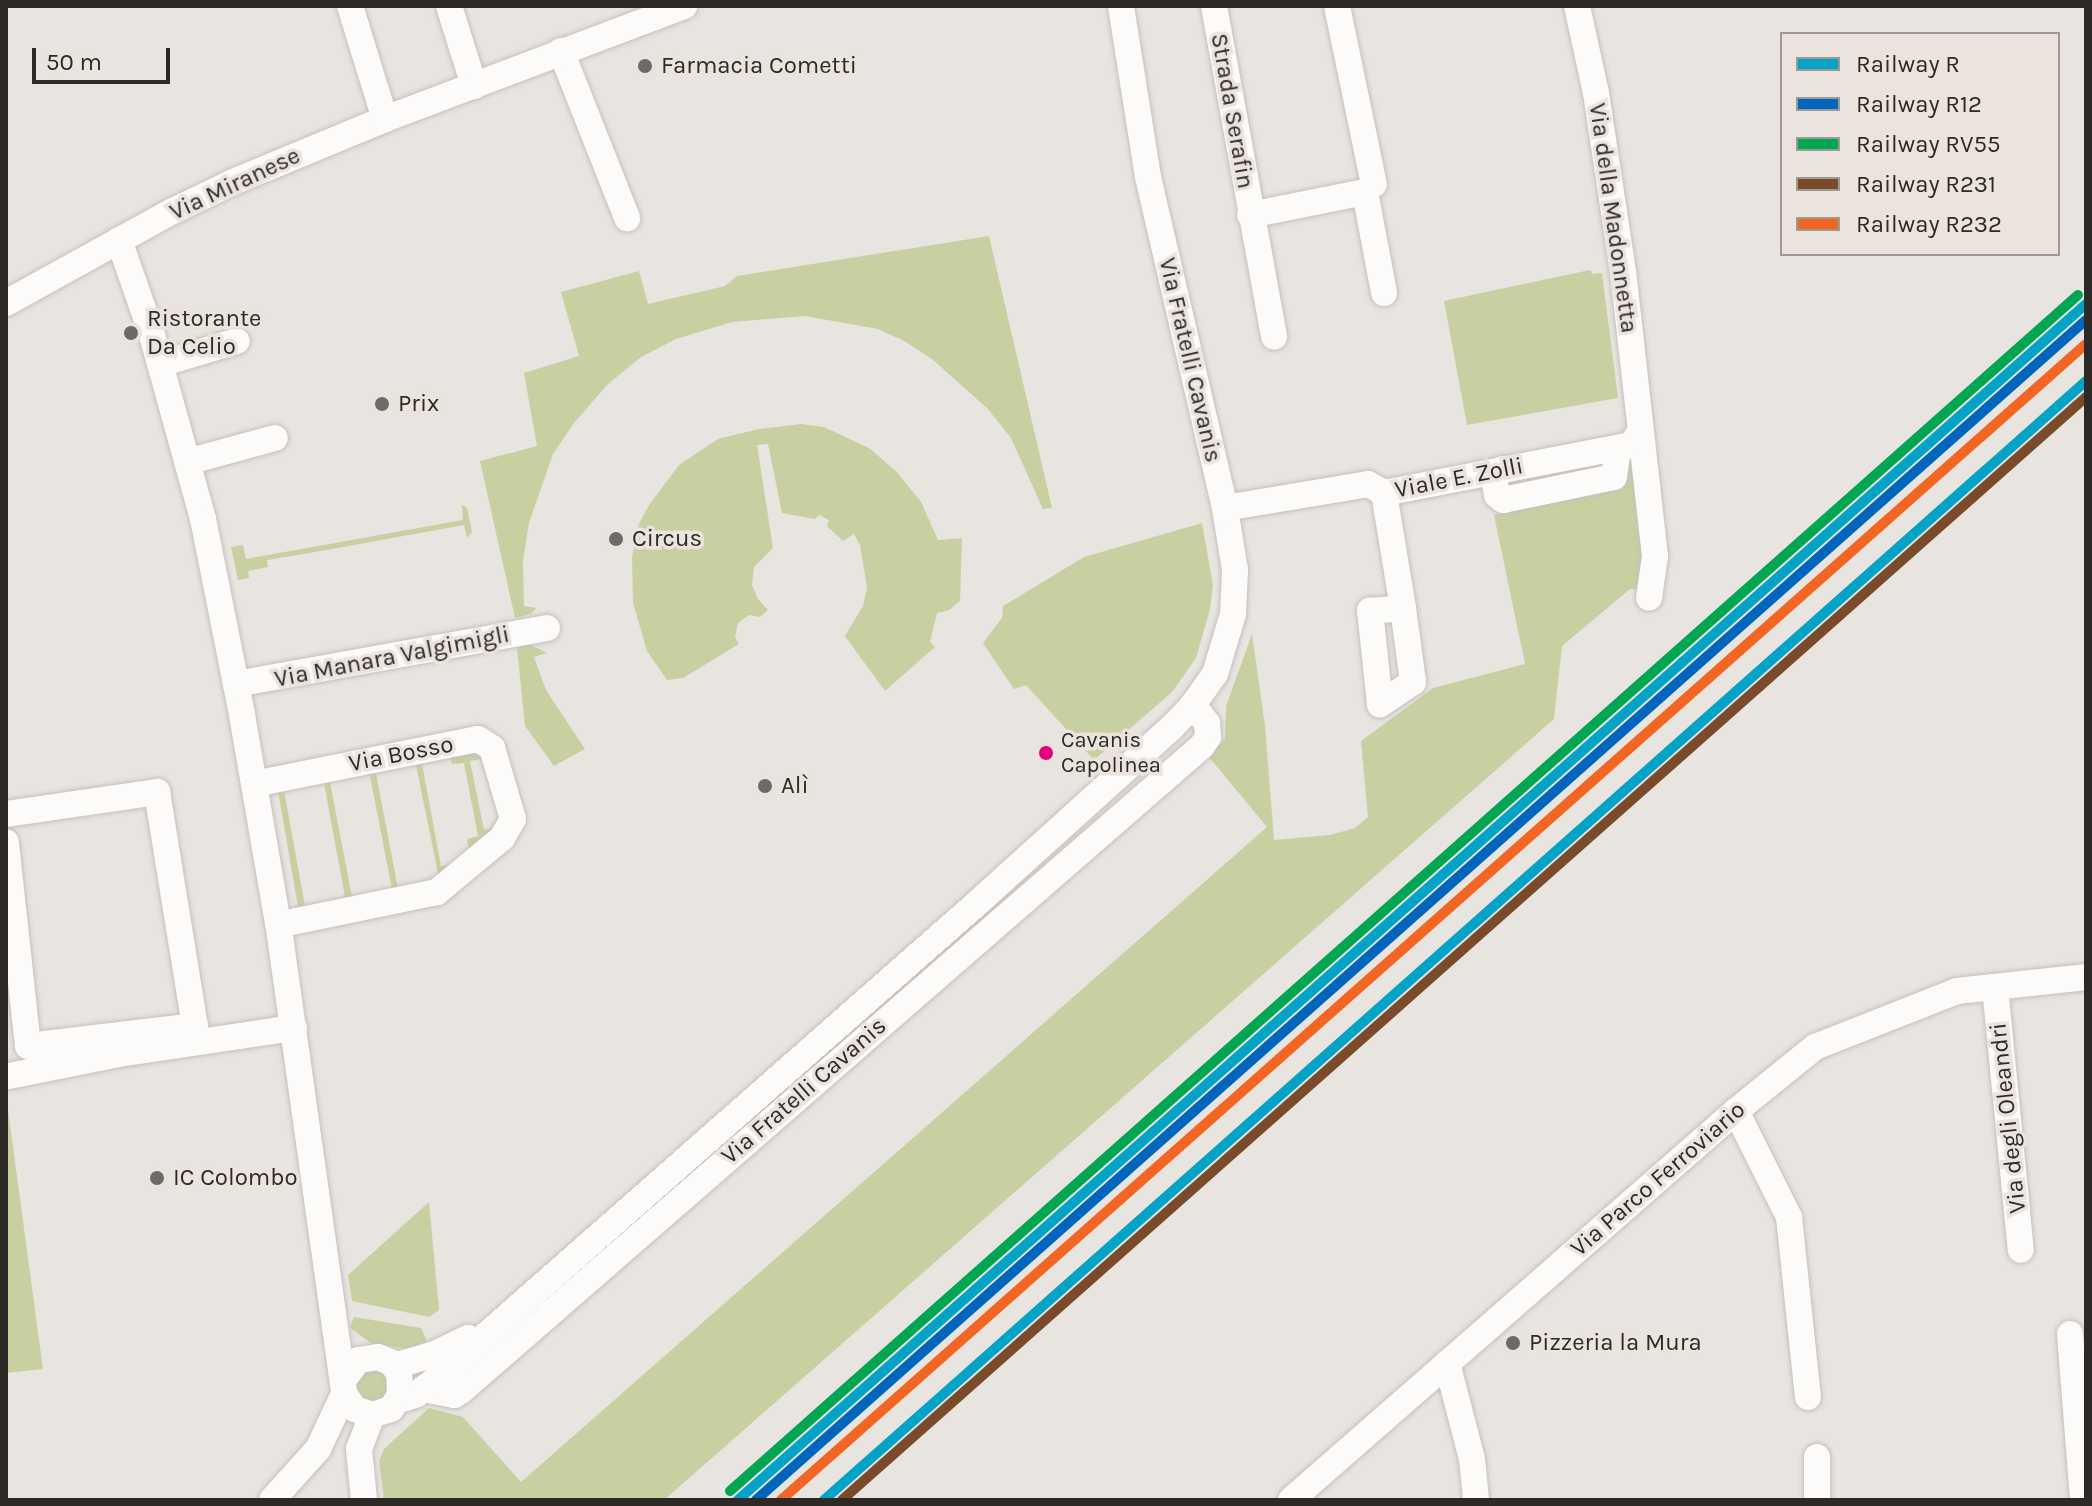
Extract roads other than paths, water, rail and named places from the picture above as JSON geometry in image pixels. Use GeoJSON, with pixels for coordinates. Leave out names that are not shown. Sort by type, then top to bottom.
{"type":"FeatureCollection","features":[{"type":"Feature","properties":{"kind":"street"},"geometry":{"type":"LineString","coordinates":[[350,6],[385,119]]}},
{"type":"Feature","properties":{"kind":"street"},"geometry":{"type":"LineString","coordinates":[[449,6],[474,86]]}},
{"type":"Feature","properties":{"kind":"street","name":"Via Miranese"},"geometry":{"type":"LineString","coordinates":[[6,303],[119,240],[233,182],[385,119],[682,6]]}},
{"type":"Feature","properties":{"kind":"street","name":"Via Fratelli Cavanis"},"geometry":{"type":"LineString","coordinates":[[397,1401],[423,1389],[1172,727],[1193,705],[1215,674],[1233,614],[1235,570],[1225,508],[1154,206],[1121,6]]}},
{"type":"Feature","properties":{"kind":"street","name":"Strada Serafin"},"geometry":{"type":"LineString","coordinates":[[1214,6],[1274,337]]}},
{"type":"Feature","properties":{"kind":"street"},"geometry":{"type":"LineString","coordinates":[[1337,6],[1374,184]]}},
{"type":"Feature","properties":{"kind":"street","name":"Via della Madonnetta"},"geometry":{"type":"LineString","coordinates":[[1577,6],[1610,180],[1655,556],[1649,598]]}},
{"type":"Feature","properties":{"kind":"street"},"geometry":{"type":"LineString","coordinates":[[561,51],[627,218]]}},
{"type":"Feature","properties":{"kind":"street","name":"Strada Serafin"},"geometry":{"type":"LineString","coordinates":[[1250,215],[1365,192],[1384,293]]}},
{"type":"Feature","properties":{"kind":"street"},"geometry":{"type":"LineString","coordinates":[[119,240],[160,364],[187,462],[236,684],[294,1028],[334,1317],[337,1362],[355,1400]]}},
{"type":"Feature","properties":{"kind":"street"},"geometry":{"type":"LineString","coordinates":[[160,364],[237,341]]}},
{"type":"Feature","properties":{"kind":"street","name":"Viale E. Zolli"},"geometry":{"type":"LineString","coordinates":[[1225,508],[1368,484],[1384,493],[1604,451],[1633,444],[1640,432]]}},
{"type":"Feature","properties":{"kind":"street"},"geometry":{"type":"LineString","coordinates":[[187,462],[275,438]]}},
{"type":"Feature","properties":{"kind":"street"},"geometry":{"type":"LineString","coordinates":[[1384,493],[1403,608]]}},
{"type":"Feature","properties":{"kind":"street","name":"Via Manara Valgimigli"},"geometry":{"type":"LineString","coordinates":[[236,684],[547,628]]}},
{"type":"Feature","properties":{"kind":"street","name":"Via Fratelli Cavanis"},"geometry":{"type":"LineString","coordinates":[[423,1389],[454,1395],[461,1391],[1202,746],[1208,737],[1206,719],[1193,705]]}},
{"type":"Feature","properties":{"kind":"street"},"geometry":{"type":"LineString","coordinates":[[1172,727],[1185,745],[1177,766]]}},
{"type":"Feature","properties":{"kind":"street","name":"Via Bosso"},"geometry":{"type":"LineString","coordinates":[[254,784],[478,739],[492,748],[513,819],[502,838],[437,892],[278,925]]}},
{"type":"Feature","properties":{"kind":"street"},"geometry":{"type":"LineString","coordinates":[[6,814],[157,792],[195,1026],[28,1046],[6,842]]}},
{"type":"Feature","properties":{"kind":"street","name":"Via Parco Ferroviario"},"geometry":{"type":"LineString","coordinates":[[1291,1500],[1736,1111],[1815,1047],[1957,991],[2086,977]]}},
{"type":"Feature","properties":{"kind":"street","name":"Via degli Oleandri"},"geometry":{"type":"LineString","coordinates":[[1995,987],[2021,1250]]}},
{"type":"Feature","properties":{"kind":"street"},"geometry":{"type":"LineString","coordinates":[[9,1076],[119,1054],[294,1028]]}},
{"type":"Feature","properties":{"kind":"street"},"geometry":{"type":"LineString","coordinates":[[1736,1111],[1789,1217],[1808,1397]]}},
{"type":"Feature","properties":{"kind":"street"},"geometry":{"type":"LineString","coordinates":[[334,1317],[347,1341],[365,1357]]}},
{"type":"Feature","properties":{"kind":"street","name":"Via Fratelli Cavanis"},"geometry":{"type":"LineString","coordinates":[[394,1366],[435,1354],[500,1321]]}},
{"type":"Feature","properties":{"kind":"street"},"geometry":{"type":"LineString","coordinates":[[2070,1334],[2083,1500]]}},
{"type":"Feature","properties":{"kind":"street"},"geometry":{"type":"LineString","coordinates":[[355,1400],[391,1409],[397,1401],[401,1379],[394,1366],[378,1357],[365,1357],[352,1365],[359,1449],[364,1500]]}},
{"type":"Feature","properties":{"kind":"street"},"geometry":{"type":"LineString","coordinates":[[1447,1363],[1472,1459],[1476,1500]]}},
{"type":"Feature","properties":{"kind":"street"},"geometry":{"type":"LineString","coordinates":[[272,1500],[297,1491],[318,1449],[355,1400]]}},
{"type":"Feature","properties":{"kind":"street"},"geometry":{"type":"LineString","coordinates":[[1817,1457],[1817,1500]]}},
{"type":"Feature","properties":{"kind":"rail line","name":"RV55"},"geometry":{"type":"LineString","coordinates":[[730,1491],[2078,295]]}},
{"type":"Feature","properties":{"kind":"rail line","name":"R"},"geometry":{"type":"LineString","coordinates":[[738,1500],[2086,304]]}},
{"type":"Feature","properties":{"kind":"rail line","name":"R12"},"geometry":{"type":"LineString","coordinates":[[756,1500],[2086,320]]}},
{"type":"Feature","properties":{"kind":"rail line","name":"R232"},"geometry":{"type":"LineString","coordinates":[[781,1500],[2086,344]]}},
{"type":"Feature","properties":{"kind":"rail line","name":"R"},"geometry":{"type":"LineString","coordinates":[[824,1500],[2086,381]]}},
{"type":"Feature","properties":{"kind":"rail line","name":"R231"},"geometry":{"type":"LineString","coordinates":[[842,1500],[2086,397]]}},
{"type":"Feature","properties":{"kind":"place","name":"Farmacia Cometti"},"geometry":{"type":"Point","coordinates":[645,66]}},
{"type":"Feature","properties":{"kind":"place","name":"Ristorante Da Celio"},"geometry":{"type":"Point","coordinates":[131,333]}},
{"type":"Feature","properties":{"kind":"place","name":"Prix"},"geometry":{"type":"Point","coordinates":[382,404]}},
{"type":"Feature","properties":{"kind":"place","name":"Circus"},"geometry":{"type":"Point","coordinates":[616,539]}},
{"type":"Feature","properties":{"kind":"place","name":"Cavanis Capolinea"},"geometry":{"type":"Point","coordinates":[1046,753]}},
{"type":"Feature","properties":{"kind":"place","name":"Alì"},"geometry":{"type":"Point","coordinates":[765,786]}},
{"type":"Feature","properties":{"kind":"place","name":"IC Colombo"},"geometry":{"type":"Point","coordinates":[157,1178]}},
{"type":"Feature","properties":{"kind":"place","name":"Pizzeria la Mura"},"geometry":{"type":"Point","coordinates":[1513,1343]}}]}
